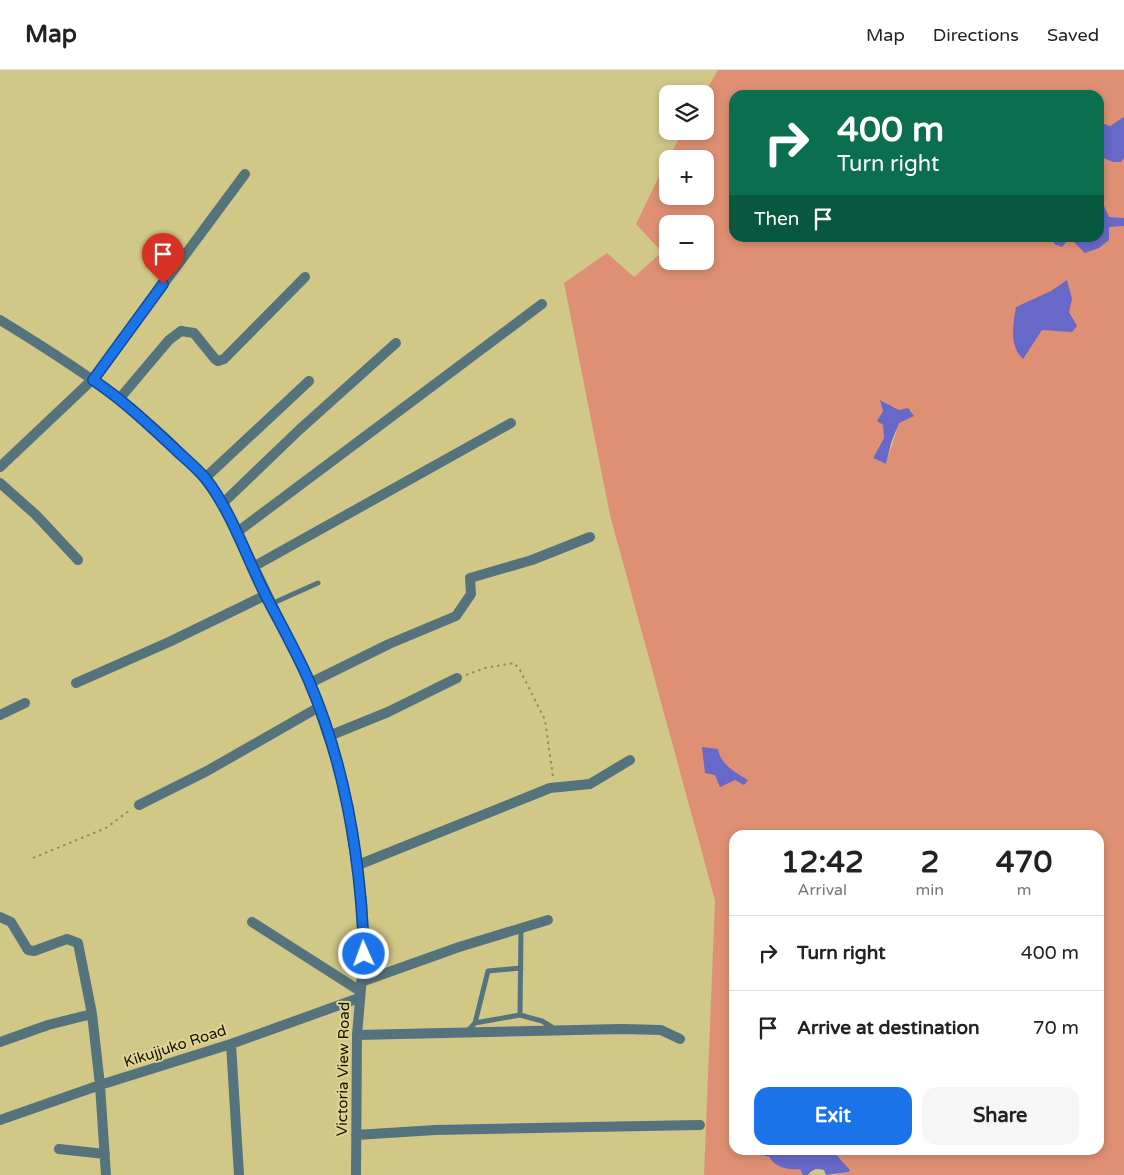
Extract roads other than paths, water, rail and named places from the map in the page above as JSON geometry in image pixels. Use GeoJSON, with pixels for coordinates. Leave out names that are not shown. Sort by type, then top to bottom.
{"type":"FeatureCollection","features":[{"type":"Feature","properties":{"kind":"street"},"geometry":{"type":"LineString","coordinates":[[0,467],[60,413],[92,380],[245,174]]}},
{"type":"Feature","properties":{"kind":"street"},"geometry":{"type":"LineString","coordinates":[[120,398],[169,340],[181,331],[194,333],[218,361],[224,358],[304,277]]}},
{"type":"Feature","properties":{"kind":"street"},"geometry":{"type":"LineString","coordinates":[[236,533],[542,304]]}},
{"type":"Feature","properties":{"kind":"street","name":"Victoria View Road"},"geometry":{"type":"LineString","coordinates":[[0,320],[53,352],[120,398],[205,478],[223,503],[268,600],[293,645],[310,683],[337,762],[358,865],[362,902],[364,954],[357,1035],[356,1175]]}},
{"type":"Feature","properties":{"kind":"street"},"geometry":{"type":"LineString","coordinates":[[223,503],[299,430],[396,343]]}},
{"type":"Feature","properties":{"kind":"street"},"geometry":{"type":"LineString","coordinates":[[205,478],[309,381]]}},
{"type":"Feature","properties":{"kind":"street"},"geometry":{"type":"LineString","coordinates":[[253,567],[511,423]]}},
{"type":"Feature","properties":{"kind":"street"},"geometry":{"type":"LineString","coordinates":[[0,483],[36,516],[78,560]]}},
{"type":"Feature","properties":{"kind":"street"},"geometry":{"type":"LineString","coordinates":[[310,683],[389,644],[456,616],[472,594],[470,578],[532,560],[590,536]]}},
{"type":"Feature","properties":{"kind":"street"},"geometry":{"type":"LineString","coordinates":[[76,682],[268,600]]}},
{"type":"Feature","properties":{"kind":"street"},"geometry":{"type":"LineString","coordinates":[[329,736],[388,712],[457,678]]}},
{"type":"Feature","properties":{"kind":"street"},"geometry":{"type":"LineString","coordinates":[[0,715],[25,703]]}},
{"type":"Feature","properties":{"kind":"street"},"geometry":{"type":"LineString","coordinates":[[139,805],[214,767],[319,707]]}},
{"type":"Feature","properties":{"kind":"street"},"geometry":{"type":"LineString","coordinates":[[358,865],[554,787],[590,784],[630,760]]}},
{"type":"Feature","properties":{"kind":"street"},"geometry":{"type":"LineString","coordinates":[[0,917],[11,922],[28,950],[34,951],[67,939],[78,943],[92,1014],[100,1085],[106,1175]]}},
{"type":"Feature","properties":{"kind":"street","name":"Kikujjuko Road"},"geometry":{"type":"LineString","coordinates":[[0,1120],[100,1085],[231,1044],[360,990],[522,928],[548,920]]}},
{"type":"Feature","properties":{"kind":"street"},"geometry":{"type":"LineString","coordinates":[[252,922],[360,990]]}},
{"type":"Feature","properties":{"kind":"street"},"geometry":{"type":"LineString","coordinates":[[0,1042],[48,1025],[92,1014]]}},
{"type":"Feature","properties":{"kind":"street"},"geometry":{"type":"LineString","coordinates":[[357,1035],[465,1034],[555,1029],[661,1030],[680,1039]]}},
{"type":"Feature","properties":{"kind":"street"},"geometry":{"type":"LineString","coordinates":[[231,1044],[238,1175]]}},
{"type":"Feature","properties":{"kind":"street"},"geometry":{"type":"LineString","coordinates":[[356,1134],[435,1130],[700,1125]]}},
{"type":"Feature","properties":{"kind":"street"},"geometry":{"type":"LineString","coordinates":[[59,1149],[105,1154]]}},
{"type":"Feature","properties":{"kind":"lane"},"geometry":{"type":"LineString","coordinates":[[268,600],[318,583]]}},
{"type":"Feature","properties":{"kind":"lane"},"geometry":{"type":"LineString","coordinates":[[520,1015],[522,928]]}},
{"type":"Feature","properties":{"kind":"lane"},"geometry":{"type":"LineString","coordinates":[[465,1034],[475,1023],[488,971],[521,968]]}},
{"type":"Feature","properties":{"kind":"lane"},"geometry":{"type":"LineString","coordinates":[[475,1023],[520,1015],[542,1022],[555,1029]]}}]}
